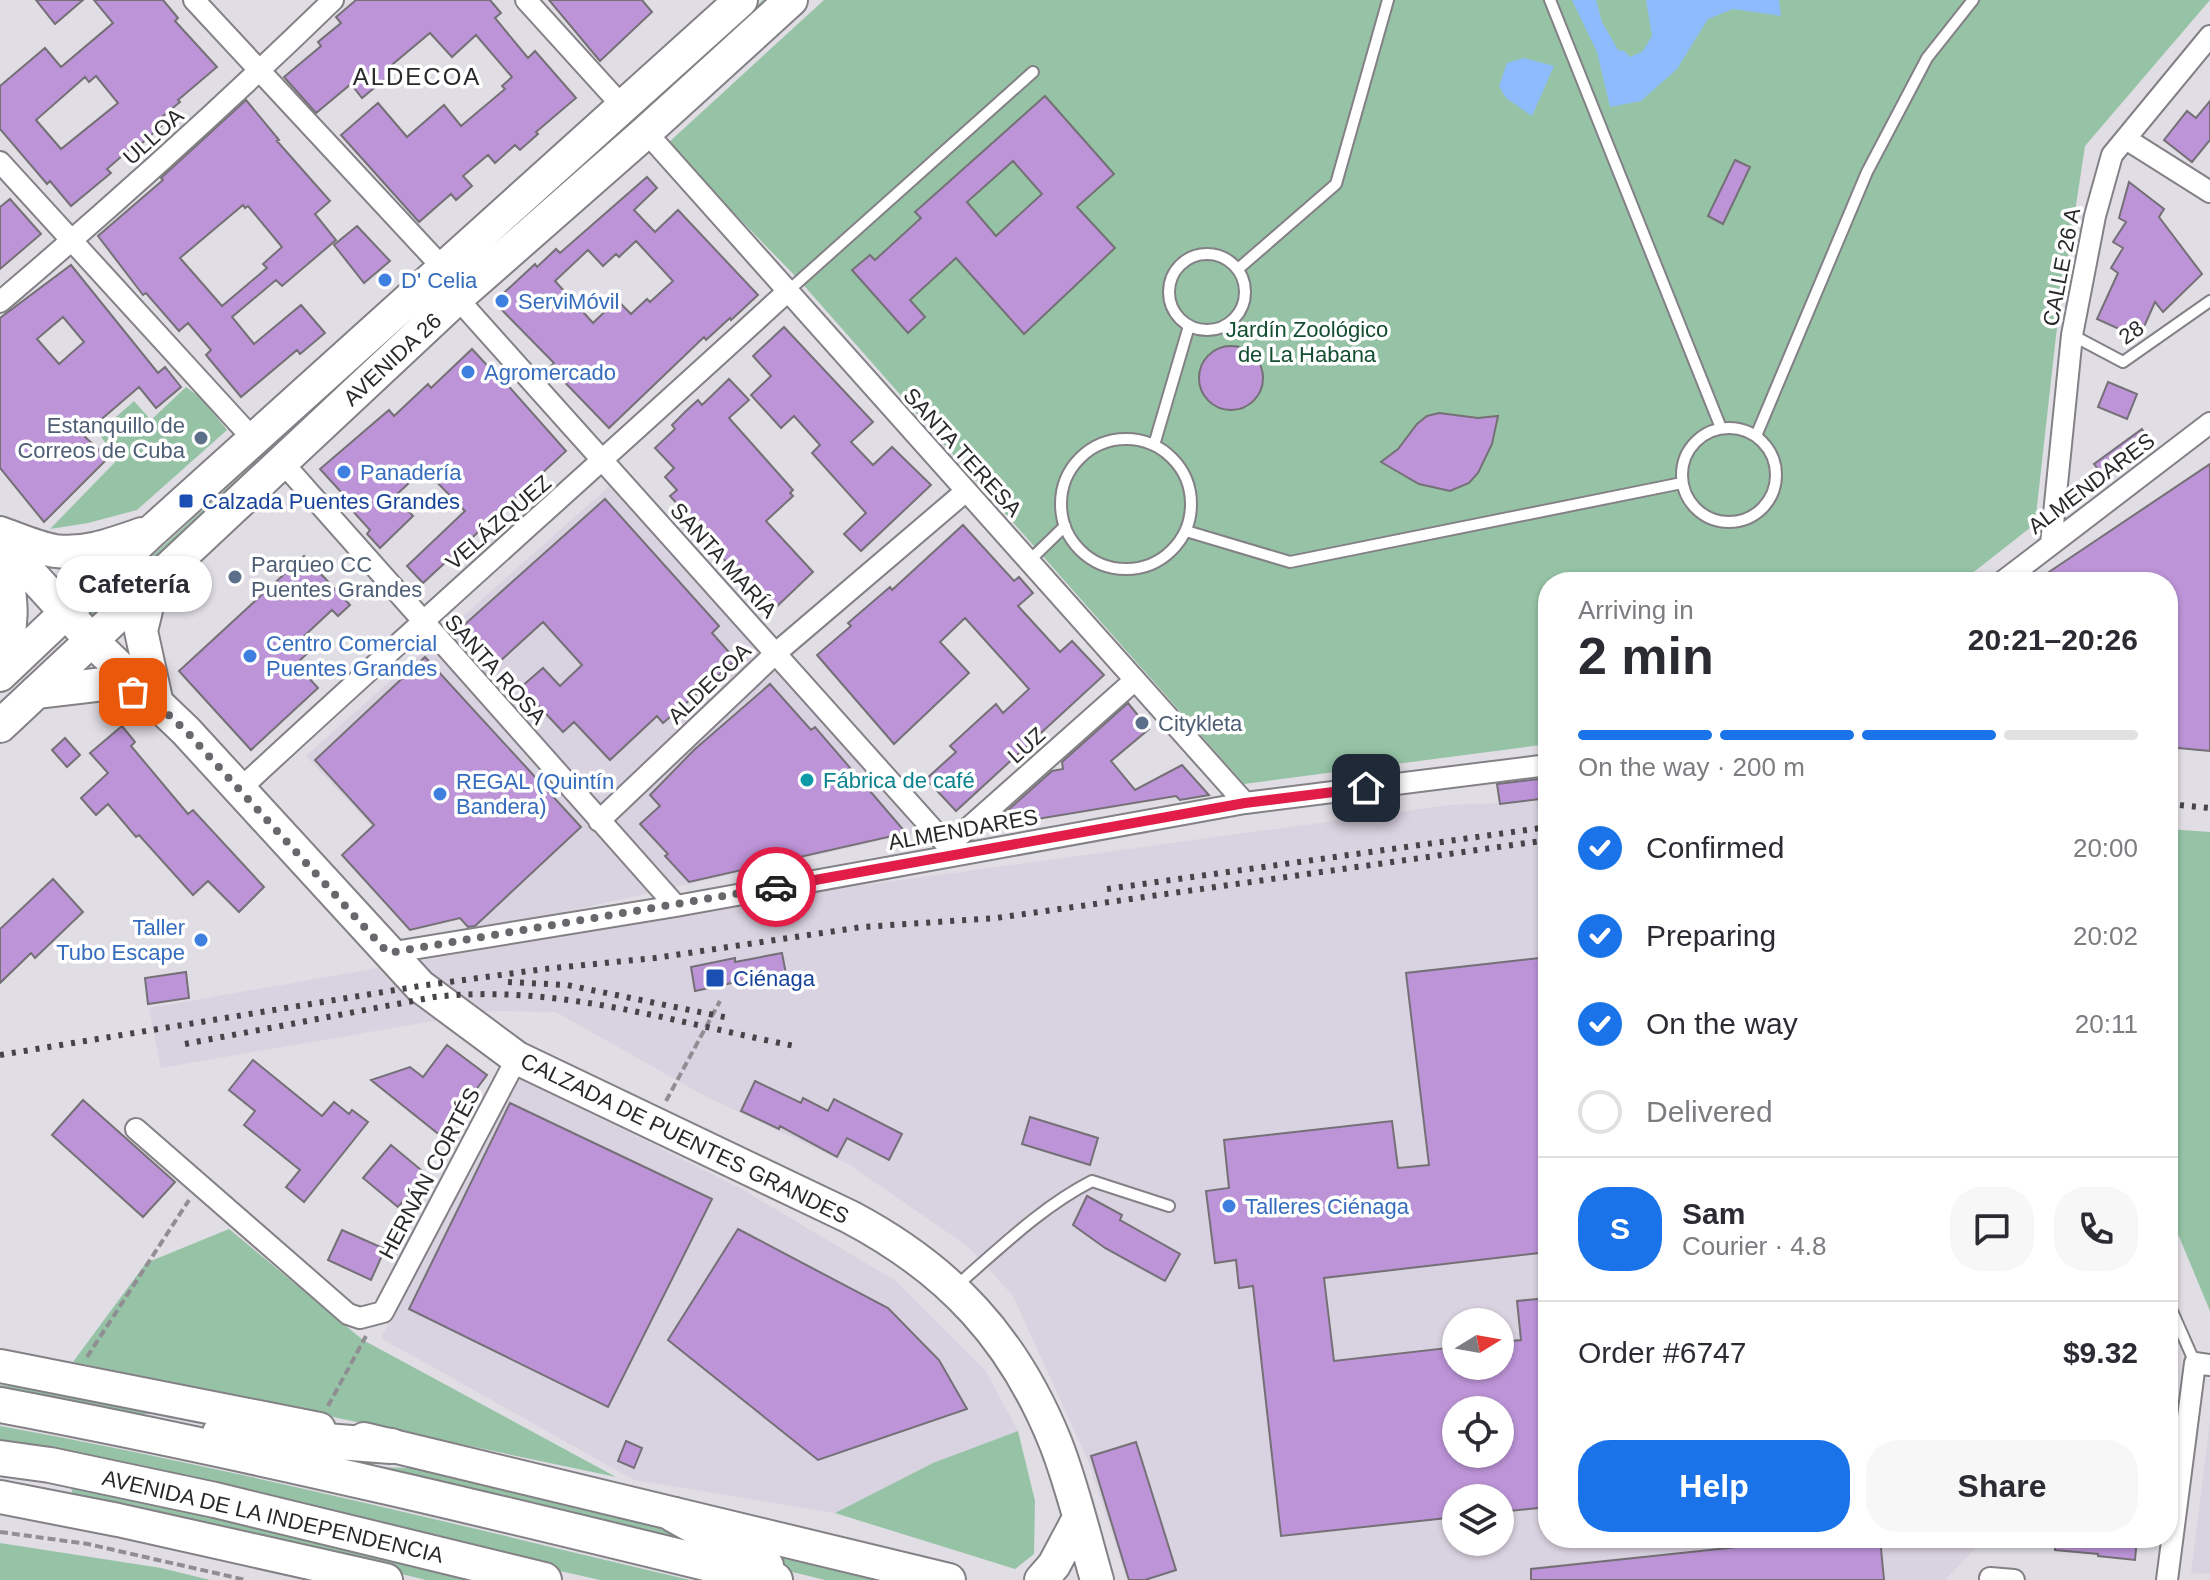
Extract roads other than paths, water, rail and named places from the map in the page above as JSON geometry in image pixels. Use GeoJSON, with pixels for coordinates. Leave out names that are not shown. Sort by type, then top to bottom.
{"type":"FeatureCollection","features":[{"type":"Feature","properties":{"kind":"highway"},"geometry":{"type":"LineString","coordinates":[[0,1405],[137,1431],[775,1580]]}},
{"type":"Feature","properties":{"kind":"highway"},"geometry":{"type":"LineString","coordinates":[[137,1431],[229,1433],[391,1446]]}},
{"type":"Feature","properties":{"kind":"highway","name":"AVENIDA DE LA INDEPENDENCIA"},"geometry":{"type":"LineString","coordinates":[[0,1458],[50,1465],[215,1500],[544,1580]]}},
{"type":"Feature","properties":{"kind":"highway"},"geometry":{"type":"LineString","coordinates":[[674,1515],[791,1580]]}},
{"type":"Feature","properties":{"kind":"main road","name":"AVENIDA 26"},"geometry":{"type":"LineString","coordinates":[[0,675],[152,531],[741,0]]}},
{"type":"Feature","properties":{"kind":"main road","name":"AVENIDA 26"},"geometry":{"type":"LineString","coordinates":[[0,726],[457,298],[791,0]]}},
{"type":"Feature","properties":{"kind":"main road"},"geometry":{"type":"LineString","coordinates":[[0,533],[52,551],[76,552],[152,531]]}},
{"type":"Feature","properties":{"kind":"main road","name":"CALZADA DE PUENTES GRANDES"},"geometry":{"type":"LineString","coordinates":[[0,540],[92,641],[240,789],[420,986],[517,1058],[893,1240],[954,1289],[1007,1350],[1031,1390],[1057,1445],[1097,1580]]}},
{"type":"Feature","properties":{"kind":"main road"},"geometry":{"type":"LineString","coordinates":[[0,549],[4,557],[12,618],[0,660]]}},
{"type":"Feature","properties":{"kind":"main road"},"geometry":{"type":"LineString","coordinates":[[153,581],[141,631],[157,704]]}},
{"type":"Feature","properties":{"kind":"main road"},"geometry":{"type":"LineString","coordinates":[[36,692],[104,684],[133,692],[157,704]]}},
{"type":"Feature","properties":{"kind":"main road"},"geometry":{"type":"LineString","coordinates":[[0,1366],[319,1429],[949,1580]]}},
{"type":"Feature","properties":{"kind":"main road"},"geometry":{"type":"LineString","coordinates":[[0,1497],[386,1580]]}},
{"type":"Feature","properties":{"kind":"main road"},"geometry":{"type":"LineString","coordinates":[[1041,1580],[1054,1565],[1079,1518]]}},
{"type":"Feature","properties":{"kind":"street"},"geometry":{"type":"LineString","coordinates":[[194,0],[443,268]]}},
{"type":"Feature","properties":{"kind":"street","name":"ULLOA"},"geometry":{"type":"LineString","coordinates":[[0,302],[260,71],[333,0]]}},
{"type":"Feature","properties":{"kind":"street"},"geometry":{"type":"LineString","coordinates":[[526,0],[624,108]]}},
{"type":"Feature","properties":{"kind":"street","name":"CALLE 26 A"},"geometry":{"type":"LineString","coordinates":[[2051,544],[2072,335],[2095,216],[2112,155],[2209,40]]}},
{"type":"Feature","properties":{"kind":"street","name":"SANTA TERESA"},"geometry":{"type":"LineString","coordinates":[[646,132],[1245,803]]}},
{"type":"Feature","properties":{"kind":"street"},"geometry":{"type":"LineString","coordinates":[[2126,139],[2210,192]]}},
{"type":"Feature","properties":{"kind":"street"},"geometry":{"type":"LineString","coordinates":[[0,162],[254,440]]}},
{"type":"Feature","properties":{"kind":"street","name":"VELÁZQUEZ"},"geometry":{"type":"LineString","coordinates":[[240,789],[421,621],[603,461],[788,291]]}},
{"type":"Feature","properties":{"kind":"street","name":"SANTA MARÍA"},"geometry":{"type":"LineString","coordinates":[[457,298],[952,850]]}},
{"type":"Feature","properties":{"kind":"street","name":"ALMENDARES"},"geometry":{"type":"LineString","coordinates":[[2015,572],[2210,423]]}},
{"type":"Feature","properties":{"kind":"street","name":"SANTA ROSA"},"geometry":{"type":"LineString","coordinates":[[283,463],[676,906]]}},
{"type":"Feature","properties":{"kind":"street","name":"ALDECOA"},"geometry":{"type":"LineString","coordinates":[[599,821],[776,653],[966,491]]}},
{"type":"Feature","properties":{"kind":"street","name":"LUZ"},"geometry":{"type":"LineString","coordinates":[[952,850],[1135,680]]}},
{"type":"Feature","properties":{"kind":"street","name":"ALMENDARES"},"geometry":{"type":"LineString","coordinates":[[388,953],[676,906],[952,850],[1245,803],[1538,766]]}},
{"type":"Feature","properties":{"kind":"street","name":"HERNÁN CORTÉS"},"geometry":{"type":"LineString","coordinates":[[136,1129],[348,1314],[360,1318],[383,1312],[517,1058]]}},
{"type":"Feature","properties":{"kind":"street"},"geometry":{"type":"LineString","coordinates":[[2178,1512],[2202,1364]]}},
{"type":"Feature","properties":{"kind":"street"},"geometry":{"type":"LineString","coordinates":[[2167,1580],[2172,1548]]}},
{"type":"Feature","properties":{"kind":"street"},"geometry":{"type":"LineString","coordinates":[[1990,1578],[2014,1580]]}},
{"type":"Feature","properties":{"kind":"lane"},"geometry":{"type":"LineString","coordinates":[[1238,269],[1336,184],[1388,0]]}},
{"type":"Feature","properties":{"kind":"lane"},"geometry":{"type":"LineString","coordinates":[[1550,0],[1721,428]]}},
{"type":"Feature","properties":{"kind":"lane"},"geometry":{"type":"LineString","coordinates":[[1756,436],[1867,172],[1927,58],[1973,0]]}},
{"type":"Feature","properties":{"kind":"lane"},"geometry":{"type":"LineString","coordinates":[[788,291],[1033,72]]}},
{"type":"Feature","properties":{"kind":"lane"},"geometry":{"type":"LineString","coordinates":[[1217,254],[1238,269],[1244,281],[1243,306],[1226,326],[1201,330],[1189,326],[1179,318],[1168,296],[1174,272],[1182,262],[1193,256],[1217,254]]}},
{"type":"Feature","properties":{"kind":"lane","name":"28"},"geometry":{"type":"LineString","coordinates":[[2072,335],[2123,362],[2210,301]]}},
{"type":"Feature","properties":{"kind":"lane"},"geometry":{"type":"LineString","coordinates":[[1154,445],[1189,326]]}},
{"type":"Feature","properties":{"kind":"lane"},"geometry":{"type":"LineString","coordinates":[[1733,427],[1756,436],[1772,454],[1777,479],[1768,502],[1749,518],[1738,522],[1713,520],[1693,506],[1682,483],[1684,459],[1698,438],[1721,428],[1733,427]]}},
{"type":"Feature","properties":{"kind":"lane"},"geometry":{"type":"LineString","coordinates":[[1134,439],[1154,445],[1171,457],[1187,482],[1191,512],[1186,531],[1173,550],[1156,563],[1135,569],[1113,569],[1092,560],[1075,546],[1065,526],[1061,504],[1064,483],[1075,463],[1091,449],[1112,440],[1134,439]]}},
{"type":"Feature","properties":{"kind":"lane"},"geometry":{"type":"LineString","coordinates":[[1186,531],[1290,562],[1682,483]]}},
{"type":"Feature","properties":{"kind":"lane"},"geometry":{"type":"LineString","coordinates":[[1029,562],[1065,526]]}},
{"type":"Feature","properties":{"kind":"lane"},"geometry":{"type":"LineString","coordinates":[[954,1289],[1045,1212],[1072,1191],[1092,1181],[1169,1206]]}},
{"type":"Feature","properties":{"kind":"lane"},"geometry":{"type":"LineString","coordinates":[[2178,1320],[2202,1364]]}},
{"type":"Feature","properties":{"kind":"water"},"geometry":{"type":"Polygon","coordinates":[[[1572,0],[1596,0],[1602,22],[1618,50],[1630,57],[1643,51],[1652,36],[1646,0],[1779,0],[1781,16],[1733,9],[1708,19],[1677,69],[1641,101],[1610,107],[1597,52],[1572,0]]]}},
{"type":"Feature","properties":{"kind":"water"},"geometry":{"type":"Polygon","coordinates":[[[1524,58],[1554,66],[1532,116],[1506,98],[1499,86],[1507,63],[1524,58]]]}},
{"type":"Feature","properties":{"kind":"railway"},"geometry":{"type":"LineString","coordinates":[[2178,805],[2210,808]]}},
{"type":"Feature","properties":{"kind":"railway"},"geometry":{"type":"LineString","coordinates":[[1107,889],[1538,828]]}},
{"type":"Feature","properties":{"kind":"railway"},"geometry":{"type":"LineString","coordinates":[[0,1055],[420,986],[655,958],[862,927],[996,918],[1538,841]]}},
{"type":"Feature","properties":{"kind":"railway"},"geometry":{"type":"LineString","coordinates":[[508,982],[567,985],[729,1018]]}},
{"type":"Feature","properties":{"kind":"railway"},"geometry":{"type":"LineString","coordinates":[[185,1044],[434,997],[479,994],[570,1000],[795,1046]]}},
{"type":"Feature","properties":{"kind":"place","name":"D' Celia"},"geometry":{"type":"Point","coordinates":[385,280]}},
{"type":"Feature","properties":{"kind":"place","name":"ServiMóvil"},"geometry":{"type":"Point","coordinates":[502,301]}},
{"type":"Feature","properties":{"kind":"place","name":"Agromercado"},"geometry":{"type":"Point","coordinates":[468,372]}},
{"type":"Feature","properties":{"kind":"place","name":"Estanquillo de Correos de Cuba"},"geometry":{"type":"Point","coordinates":[201,438]}},
{"type":"Feature","properties":{"kind":"place","name":"Panadería"},"geometry":{"type":"Point","coordinates":[344,472]}},
{"type":"Feature","properties":{"kind":"place","name":"Calzada Puentes Grandes"},"geometry":{"type":"Point","coordinates":[186,501]}},
{"type":"Feature","properties":{"kind":"place","name":"Parqueo CC Puentes Grandes"},"geometry":{"type":"Point","coordinates":[235,577]}},
{"type":"Feature","properties":{"kind":"place","name":"Centro Comercial Puentes Grandes"},"geometry":{"type":"Point","coordinates":[250,656]}},
{"type":"Feature","properties":{"kind":"place","name":"Cafetería"},"geometry":{"type":"Point","coordinates":[133,692]}},
{"type":"Feature","properties":{"kind":"place","name":"Citykleta"},"geometry":{"type":"Point","coordinates":[1142,723]}},
{"type":"Feature","properties":{"kind":"place","name":"Fábrica de café"},"geometry":{"type":"Point","coordinates":[807,780]}},
{"type":"Feature","properties":{"kind":"place","name":"REGAL (Quintín Bandera)"},"geometry":{"type":"Point","coordinates":[440,794]}},
{"type":"Feature","properties":{"kind":"place","name":"Taller Tubo Escape"},"geometry":{"type":"Point","coordinates":[201,940]}},
{"type":"Feature","properties":{"kind":"place","name":"Ciénaga"},"geometry":{"type":"Point","coordinates":[715,978]}},
{"type":"Feature","properties":{"kind":"place","name":"Talleres Ciénaga"},"geometry":{"type":"Point","coordinates":[1229,1206]}},
{"type":"Feature","properties":{"kind":"district","name":"ALDECOA"},"geometry":{"type":"Point","coordinates":[417,77]}},
{"type":"Feature","properties":{"kind":"park label","name":"Jardín Zoológico de La Habana"},"geometry":{"type":"Point","coordinates":[1307,342]}}]}
